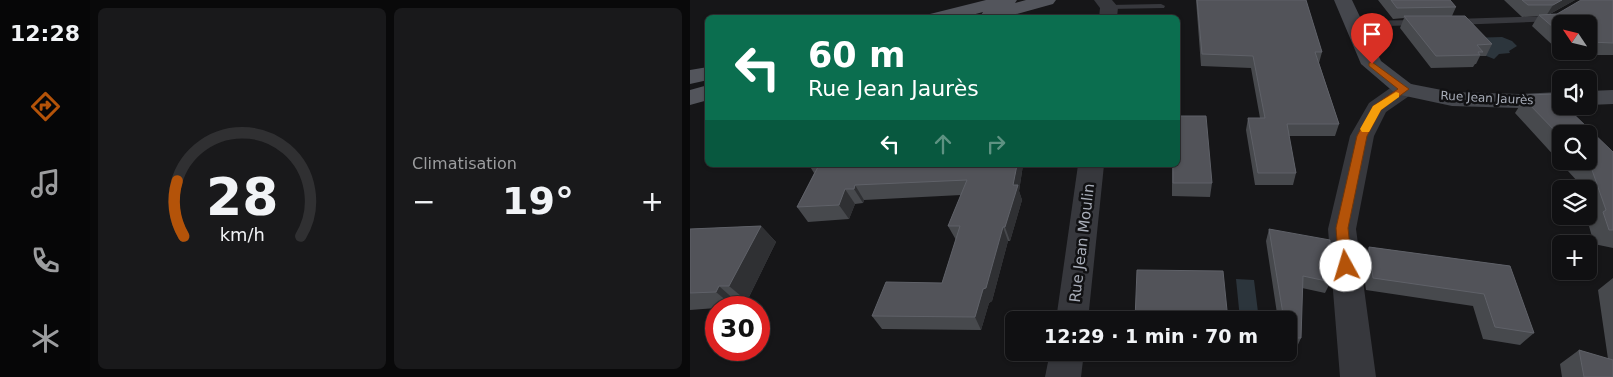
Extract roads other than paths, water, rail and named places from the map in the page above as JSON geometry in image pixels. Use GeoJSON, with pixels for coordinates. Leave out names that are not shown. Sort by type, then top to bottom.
{"type":"FeatureCollection","features":[{"type":"Feature","properties":{"kind":"main road"},"geometry":{"type":"LineString","coordinates":[[949,15],[1008,0]]}},
{"type":"Feature","properties":{"kind":"main road"},"geometry":{"type":"LineString","coordinates":[[990,15],[1047,0]]}},
{"type":"Feature","properties":{"kind":"main road"},"geometry":{"type":"LineString","coordinates":[[690,77],[705,74]]}},
{"type":"Feature","properties":{"kind":"main road"},"geometry":{"type":"LineString","coordinates":[[690,98],[705,93]]}},
{"type":"Feature","properties":{"kind":"street","name":"Rue Jean Jaurès"},"geometry":{"type":"LineString","coordinates":[[1343,0],[1372,64],[1404,89],[1452,99],[1519,101],[1552,99]]}},
{"type":"Feature","properties":{"kind":"street"},"geometry":{"type":"LineString","coordinates":[[1358,377],[1342,228],[1362,136],[1377,108],[1404,89]]}},
{"type":"Feature","properties":{"kind":"street"},"geometry":{"type":"LineString","coordinates":[[1597,98],[1613,97]]}},
{"type":"Feature","properties":{"kind":"street","name":"Rue Jean Moulin"},"geometry":{"type":"LineString","coordinates":[[1073,311],[1091,167]]}},
{"type":"Feature","properties":{"kind":"street"},"geometry":{"type":"LineString","coordinates":[[1063,377],[1066,361]]}},
{"type":"Feature","properties":{"kind":"lane"},"geometry":{"type":"LineString","coordinates":[[1107,8],[1161,6]]}},
{"type":"Feature","properties":{"kind":"lane"},"geometry":{"type":"LineString","coordinates":[[1442,23],[1549,21],[1563,12]]}},
{"type":"Feature","properties":{"kind":"lane"},"geometry":{"type":"LineString","coordinates":[[1354,24],[1423,23]]}}]}
